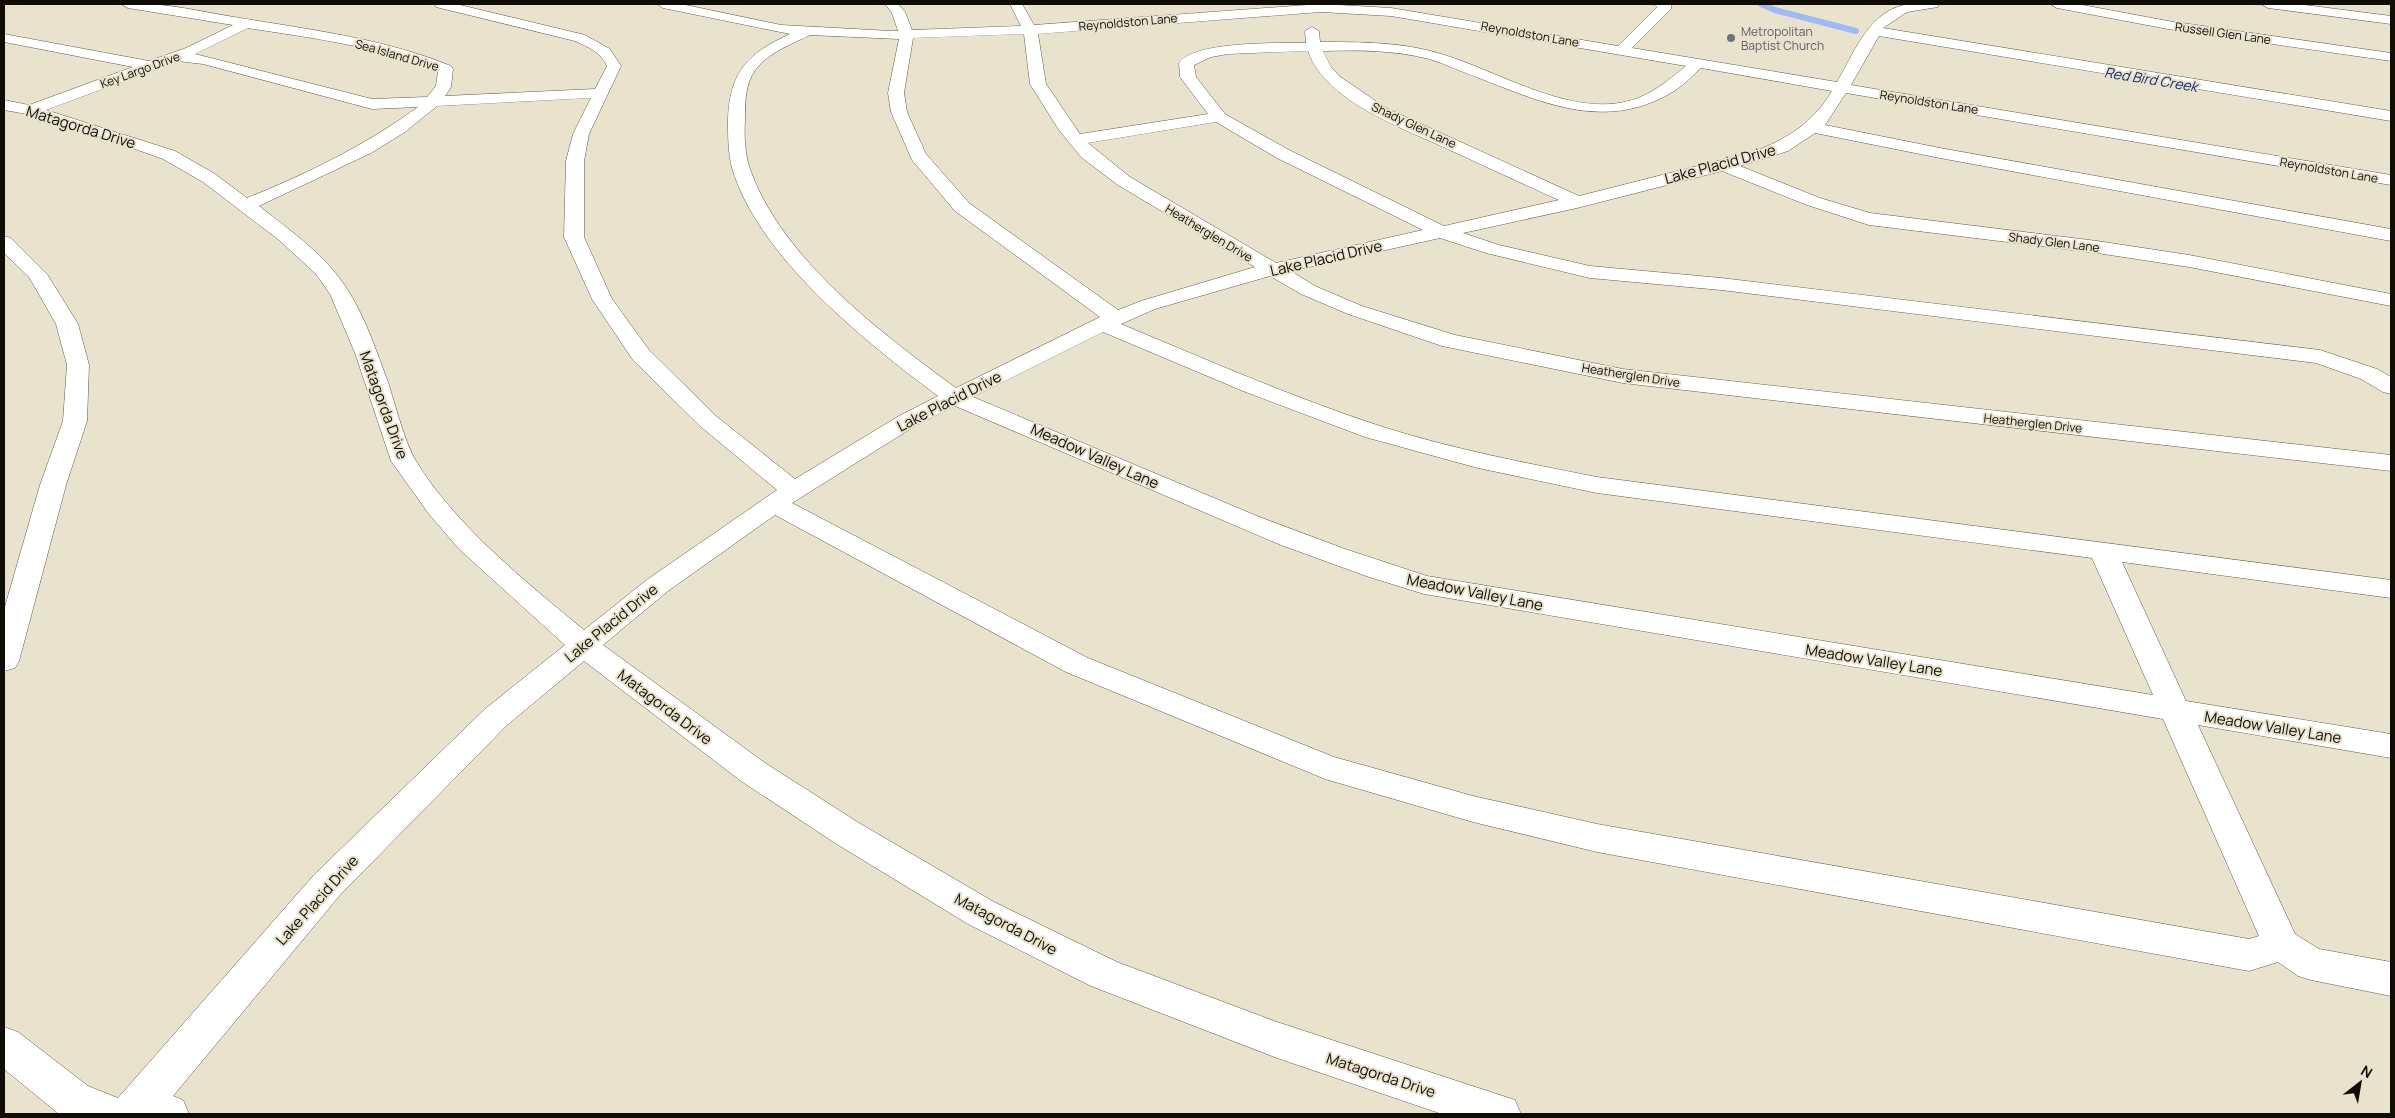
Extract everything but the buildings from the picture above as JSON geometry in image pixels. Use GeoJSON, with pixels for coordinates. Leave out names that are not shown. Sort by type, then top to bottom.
{"type":"FeatureCollection","features":[{"type":"Feature","properties":{"kind":"street","name":"Sea Island Drive"},"geometry":{"type":"LineString","coordinates":[[128,4],[247,22],[340,39],[446,69],[448,75],[444,90],[398,128],[357,155],[295,186],[246,205]]}},
{"type":"Feature","properties":{"kind":"street"},"geometry":{"type":"LineString","coordinates":[[441,4],[580,38],[597,46],[611,56],[614,66],[581,134],[575,161],[574,237],[602,299],[641,355],[784,497],[1077,665],[1326,767],[1473,809],[1597,838],[2249,955],[2282,945]]}},
{"type":"Feature","properties":{"kind":"street","name":"Reynoldston Lane"},"geometry":{"type":"LineString","coordinates":[[663,4],[781,28],[807,31],[907,35],[1030,30],[1324,6],[1391,12],[1443,19],[1840,88],[2391,180]]}},
{"type":"Feature","properties":{"kind":"street"},"geometry":{"type":"LineString","coordinates":[[891,4],[898,12],[907,35],[896,93],[899,112],[918,156],[962,207],[1109,321],[1251,386],[1374,432],[1478,461],[1597,485],[2391,589]]}},
{"type":"Feature","properties":{"kind":"street","name":"Heatherglen Drive"},"geometry":{"type":"LineString","coordinates":[[1016,4],[1030,30],[1038,84],[1050,106],[1087,153],[1124,182],[1271,270],[1308,290],[1356,310],[1450,341],[1623,376],[2391,463]]}},
{"type":"Feature","properties":{"kind":"street"},"geometry":{"type":"LineString","coordinates":[[1622,50],[1666,6],[1660,4]]}},
{"type":"Feature","properties":{"kind":"street","name":"Lake Placid Drive"},"geometry":{"type":"LineString","coordinates":[[136,1112],[327,886],[496,717],[658,586],[784,497],[907,421],[1109,321],[1148,306],[1239,277],[1577,202],[1759,156],[1782,147],[1812,127],[1830,108],[1871,37],[1884,20],[1895,13],[1922,4]]}},
{"type":"Feature","properties":{"kind":"street","name":"Russell Glen Lane"},"geometry":{"type":"LineString","coordinates":[[2057,4],[2168,25],[2391,57]]}},
{"type":"Feature","properties":{"kind":"street"},"geometry":{"type":"LineString","coordinates":[[2268,4],[2391,20]]}},
{"type":"Feature","properties":{"kind":"street","name":"Shady Glen Lane"},"geometry":{"type":"LineString","coordinates":[[1324,6],[1315,16],[1312,25],[1313,47],[1321,65],[1333,79],[1372,106],[1577,202]]}},
{"type":"Feature","properties":{"kind":"street"},"geometry":{"type":"LineString","coordinates":[[2292,6],[2294,43]]}},
{"type":"Feature","properties":{"kind":"street"},"geometry":{"type":"LineString","coordinates":[[1443,19],[1456,9]]}},
{"type":"Feature","properties":{"kind":"street","name":"Key Largo Drive"},"geometry":{"type":"LineString","coordinates":[[17,108],[177,56],[222,37],[247,22]]}},
{"type":"Feature","properties":{"kind":"street","name":"Meadow Valley Lane"},"geometry":{"type":"LineString","coordinates":[[807,31],[753,60],[743,75],[736,116],[736,149],[752,196],[791,255],[833,299],[890,348],[956,398],[1196,500],[1370,569],[1424,584],[2391,746]]}},
{"type":"Feature","properties":{"kind":"street"},"geometry":{"type":"LineString","coordinates":[[1871,37],[2038,59],[2391,116]]}},
{"type":"Feature","properties":{"kind":"street"},"geometry":{"type":"LineString","coordinates":[[4,38],[150,66]]}},
{"type":"Feature","properties":{"kind":"street"},"geometry":{"type":"LineString","coordinates":[[1698,63],[1676,84],[1653,98],[1632,106],[1594,109],[1556,102],[1432,56],[1400,51],[1313,47],[1227,50],[1205,54],[1186,64],[1188,77],[1219,117],[1283,154],[1441,232],[1493,249],[1590,272],[1740,286],[2320,357],[2370,374],[2391,387]]}},
{"type":"Feature","properties":{"kind":"street"},"geometry":{"type":"LineString","coordinates":[[177,56],[204,60],[372,104],[434,99],[601,93]]}},
{"type":"Feature","properties":{"kind":"street","name":"Matagorda Drive"},"geometry":{"type":"LineString","coordinates":[[17,108],[113,135],[169,155],[209,178],[286,236],[315,263],[340,293],[366,352],[403,461],[438,508],[469,543],[583,646],[753,772],[847,833],[981,913],[1104,974],[1277,1040],[1500,1114]]}},
{"type":"Feature","properties":{"kind":"street"},"geometry":{"type":"LineString","coordinates":[[1076,140],[1219,117]]}},
{"type":"Feature","properties":{"kind":"street"},"geometry":{"type":"LineString","coordinates":[[1812,127],[1950,155],[2391,236]]}},
{"type":"Feature","properties":{"kind":"street","name":"Shady Glen Lane"},"geometry":{"type":"LineString","coordinates":[[1723,165],[1796,197],[1833,210],[1869,219],[2152,256],[2391,300]]}},
{"type":"Feature","properties":{"kind":"street"},"geometry":{"type":"LineString","coordinates":[[4,242],[37,274],[67,324],[78,365],[75,421],[53,485],[4,661]]}},
{"type":"Feature","properties":{"kind":"street"},"geometry":{"type":"LineString","coordinates":[[2103,552],[2282,945],[2311,964],[2391,979]]}},
{"type":"Feature","properties":{"kind":"street"},"geometry":{"type":"LineString","coordinates":[[4,1045],[73,1100],[136,1112]]}},
{"type":"Feature","properties":{"kind":"waterway","name":"Red Bird Creek"},"geometry":{"type":"LineString","coordinates":[[1761,4],[1775,10],[1856,31]]}},
{"type":"Feature","properties":{"kind":"place","name":"Metropolitan Baptist Church"},"geometry":{"type":"Point","coordinates":[1731,38]}}]}
